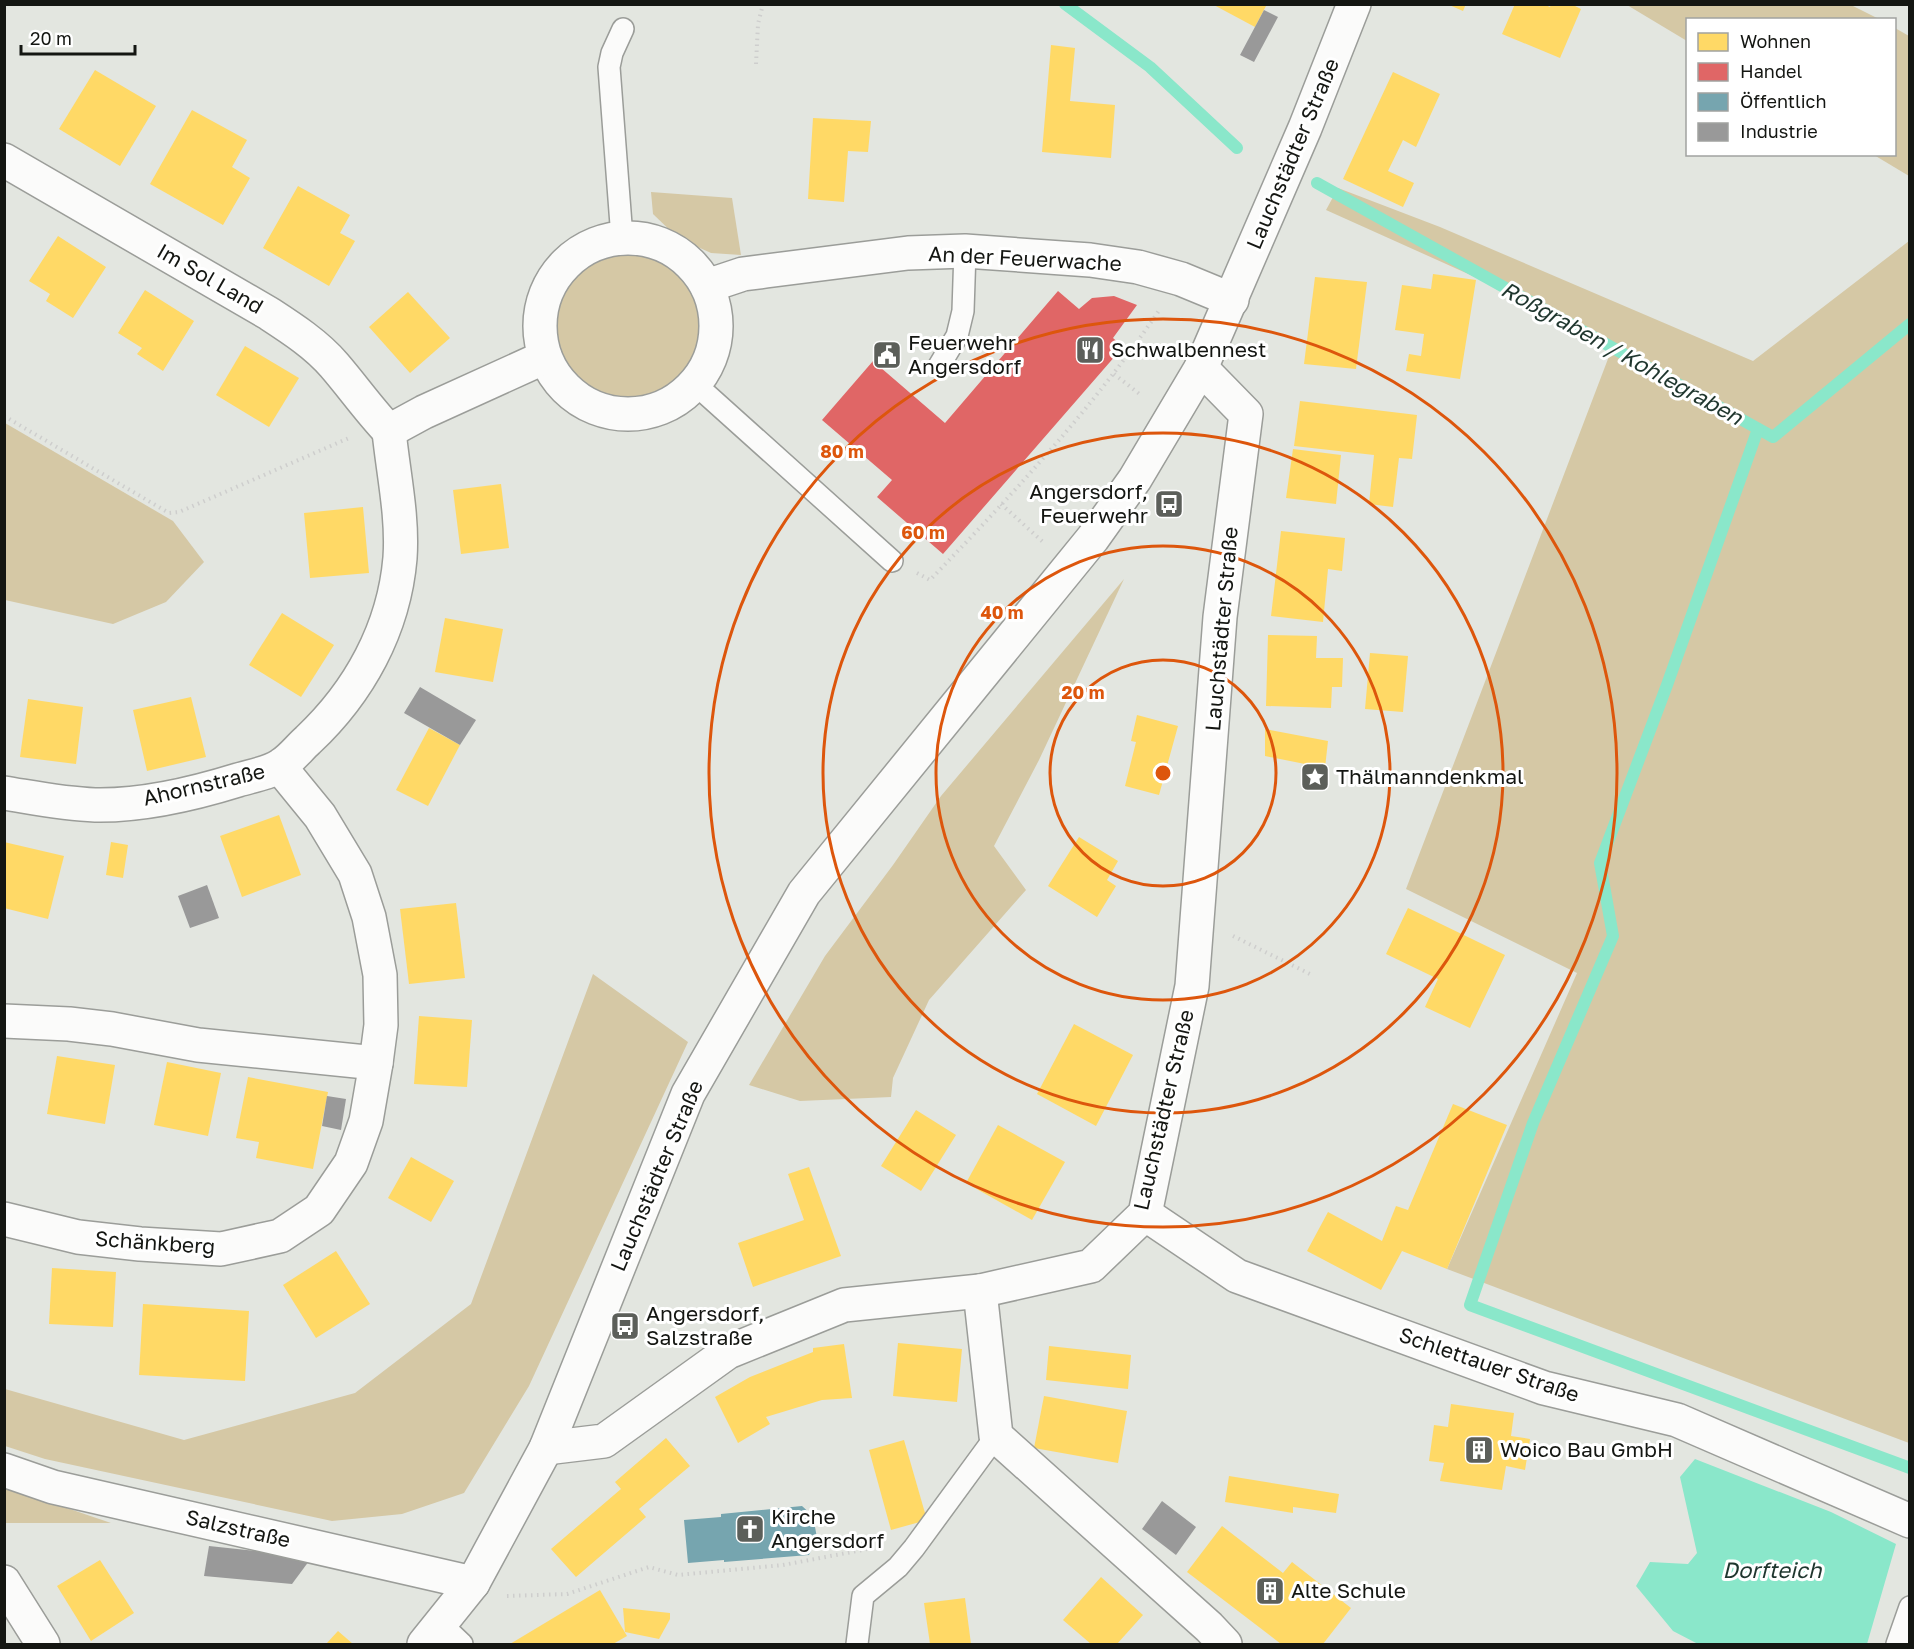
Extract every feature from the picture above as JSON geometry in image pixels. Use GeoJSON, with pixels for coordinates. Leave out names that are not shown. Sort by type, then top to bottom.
{"type":"FeatureCollection","features":[{"type":"Feature","properties":{"kind":"street","name":"Lauchstädter Straße"},"geometry":{"type":"LineString","coordinates":[[442,1637],[546,1448],[688,1094],[804,893],[1070,567],[1135,478],[1201,368],[1305,128],[1354,4]]}},
{"type":"Feature","properties":{"kind":"street","name":"Im Sol Land"},"geometry":{"type":"LineString","coordinates":[[4,160],[268,313],[300,334],[333,364],[389,431]]}},
{"type":"Feature","properties":{"kind":"street"},"geometry":{"type":"LineString","coordinates":[[622,238],[648,239],[672,249],[692,265],[707,286],[714,306],[717,327],[714,347],[706,367],[695,384],[675,401],[651,411],[625,414],[600,409],[577,398],[558,380],[545,357],[540,330],[543,303],[554,278],[572,258],[595,244],[622,238]]}},
{"type":"Feature","properties":{"kind":"street","name":"An der Feuerwache"},"geometry":{"type":"LineString","coordinates":[[707,286],[743,274],[908,253],[965,251],[1090,260],[1138,267],[1181,279],[1232,300]]}},
{"type":"Feature","properties":{"kind":"street"},"geometry":{"type":"LineString","coordinates":[[389,431],[424,412],[545,357]]}},
{"type":"Feature","properties":{"kind":"street","name":"Lauchstädter Straße"},"geometry":{"type":"LineString","coordinates":[[546,1448],[604,1441],[728,1352],[844,1305],[980,1291],[1091,1266],[1145,1214],[1192,986],[1224,580],[1246,414],[1201,368]]}},
{"type":"Feature","properties":{"kind":"street","name":"Ahornstraße"},"geometry":{"type":"LineString","coordinates":[[4,793],[56,802],[97,805],[135,802],[173,797],[211,788],[280,767],[324,725],[349,695],[372,660],[386,622],[395,591],[400,557],[400,522],[389,431]]}},
{"type":"Feature","properties":{"kind":"street","name":"Schänkberg"},"geometry":{"type":"LineString","coordinates":[[4,1219],[78,1237],[221,1250],[280,1236],[319,1210],[351,1163],[366,1121],[381,1025],[380,975],[369,917],[355,874],[320,816],[280,767]]}},
{"type":"Feature","properties":{"kind":"street"},"geometry":{"type":"LineString","coordinates":[[4,1021],[69,1024],[112,1029],[198,1045],[375,1063]]}},
{"type":"Feature","properties":{"kind":"street","name":"Schlettauer Straße"},"geometry":{"type":"LineString","coordinates":[[1145,1214],[1237,1276],[1544,1388],[1677,1420],[1910,1521]]}},
{"type":"Feature","properties":{"kind":"street"},"geometry":{"type":"LineString","coordinates":[[980,1291],[996,1436],[1209,1627],[1225,1644]]}},
{"type":"Feature","properties":{"kind":"street","name":"Salzstraße"},"geometry":{"type":"LineString","coordinates":[[4,1470],[53,1487],[473,1582]]}},
{"type":"Feature","properties":{"kind":"street"},"geometry":{"type":"LineString","coordinates":[[4,1582],[43,1644]]}},
{"type":"Feature","properties":{"kind":"lane"},"geometry":{"type":"LineString","coordinates":[[622,238],[609,67],[612,53],[623,29]]}},
{"type":"Feature","properties":{"kind":"lane"},"geometry":{"type":"LineString","coordinates":[[939,366],[957,336],[963,311],[965,251]]}},
{"type":"Feature","properties":{"kind":"lane"},"geometry":{"type":"LineString","coordinates":[[695,384],[892,561]]}},
{"type":"Feature","properties":{"kind":"lane"},"geometry":{"type":"LineString","coordinates":[[857,1644],[863,1596],[898,1567],[914,1548],[996,1436]]}},
{"type":"Feature","properties":{"kind":"lane"},"geometry":{"type":"LineString","coordinates":[[1897,1644],[1910,1607]]}},
{"type":"Feature","properties":{"kind":"path"},"geometry":{"type":"LineString","coordinates":[[756,64],[758,24],[763,4]]}},
{"type":"Feature","properties":{"kind":"path"},"geometry":{"type":"LineString","coordinates":[[930,580],[1001,504],[1114,374],[1181,279]]}},
{"type":"Feature","properties":{"kind":"path"},"geometry":{"type":"LineString","coordinates":[[4,416],[169,513],[179,512],[314,454]]}},
{"type":"Feature","properties":{"kind":"path"},"geometry":{"type":"LineString","coordinates":[[1001,504],[1070,567]]}},
{"type":"Feature","properties":{"kind":"path"},"geometry":{"type":"LineString","coordinates":[[1197,918],[1311,975]]}},
{"type":"Feature","properties":{"kind":"path"},"geometry":{"type":"LineString","coordinates":[[473,1582],[507,1596],[567,1594],[649,1567],[678,1575],[783,1566],[877,1547]]}},
{"type":"Feature","properties":{"kind":"shaded area"},"geometry":{"type":"Polygon","coordinates":[[[1627,5],[1851,5],[1877,18],[1686,18],[1686,40],[1627,5]]]}},
{"type":"Feature","properties":{"kind":"shaded area"},"geometry":{"type":"Polygon","coordinates":[[[1896,29],[1909,36],[1909,176],[1876,156],[1896,156],[1896,29]]]}},
{"type":"Feature","properties":{"kind":"shaded area"},"geometry":{"type":"Polygon","coordinates":[[[1338,188],[1440,227],[1753,361],[1909,241],[1909,1443],[1447,1269],[1577,973],[1406,889],[1611,351],[1475,277],[1326,210],[1338,188]]]}},
{"type":"Feature","properties":{"kind":"shaded area"},"geometry":{"type":"Polygon","coordinates":[[[651,192],[732,198],[741,255],[711,253],[678,238],[653,214],[651,192]]]}},
{"type":"Feature","properties":{"kind":"shaded area"},"geometry":{"type":"Polygon","coordinates":[[[629,253],[657,259],[681,274],[696,298],[702,326],[696,354],[681,378],[657,393],[629,399],[601,393],[577,378],[562,354],[556,326],[562,298],[577,274],[601,259],[629,253]]]}},
{"type":"Feature","properties":{"kind":"shaded area"},"geometry":{"type":"Polygon","coordinates":[[[5,423],[173,521],[204,562],[166,602],[113,624],[5,600],[5,423]]]}},
{"type":"Feature","properties":{"kind":"shaded area"},"geometry":{"type":"Polygon","coordinates":[[[1124,579],[1039,760],[994,846],[1026,890],[929,1000],[893,1078],[891,1097],[800,1101],[749,1085],[825,956],[941,796],[1124,579]]]}},
{"type":"Feature","properties":{"kind":"shaded area"},"geometry":{"type":"Polygon","coordinates":[[[593,974],[688,1042],[529,1386],[464,1493],[402,1514],[332,1521],[45,1459],[5,1446],[5,1389],[184,1440],[355,1393],[471,1304],[593,974]]]}},
{"type":"Feature","properties":{"kind":"shaded area"},"geometry":{"type":"Polygon","coordinates":[[[5,1487],[111,1523],[5,1523],[5,1487]]]}},
{"type":"Feature","properties":{"kind":"water","name":"Dorfteich"},"geometry":{"type":"Polygon","coordinates":[[[1695,1459],[1831,1512],[1896,1544],[1867,1644],[1698,1644],[1673,1631],[1636,1586],[1650,1562],[1688,1564],[1697,1553],[1680,1477],[1695,1459]]]}},
{"type":"Feature","properties":{"kind":"building: Wohnen"},"geometry":{"type":"Polygon","coordinates":[[[1212,4],[1267,4],[1255,27],[1212,4]]]}},
{"type":"Feature","properties":{"kind":"building: Wohnen"},"geometry":{"type":"Polygon","coordinates":[[[1447,4],[1466,4],[1463,11],[1447,4]]]}},
{"type":"Feature","properties":{"kind":"building: Wohnen"},"geometry":{"type":"Polygon","coordinates":[[[1515,4],[1543,4],[1550,7],[1551,4],[1571,4],[1581,9],[1560,58],[1502,34],[1515,4]]]}},
{"type":"Feature","properties":{"kind":"building: Wohnen"},"geometry":{"type":"Polygon","coordinates":[[[1051,45],[1075,48],[1070,101],[1115,105],[1111,158],[1042,152],[1051,45]]]}},
{"type":"Feature","properties":{"kind":"building: Wohnen"},"geometry":{"type":"Polygon","coordinates":[[[95,70],[156,106],[120,166],[59,129],[95,70]]]}},
{"type":"Feature","properties":{"kind":"building: Wohnen"},"geometry":{"type":"Polygon","coordinates":[[[1393,72],[1440,94],[1416,147],[1403,140],[1388,171],[1414,183],[1403,207],[1343,179],[1393,72]]]}},
{"type":"Feature","properties":{"kind":"building: Wohnen"},"geometry":{"type":"Polygon","coordinates":[[[192,110],[247,140],[232,167],[250,178],[223,225],[150,184],[192,110]]]}},
{"type":"Feature","properties":{"kind":"building: Wohnen"},"geometry":{"type":"Polygon","coordinates":[[[813,118],[871,121],[868,152],[848,151],[844,202],[808,199],[813,118]]]}},
{"type":"Feature","properties":{"kind":"building: Wohnen"},"geometry":{"type":"Polygon","coordinates":[[[298,186],[350,215],[340,233],[355,241],[329,286],[263,248],[298,186]]]}},
{"type":"Feature","properties":{"kind":"building: Wohnen"},"geometry":{"type":"Polygon","coordinates":[[[58,236],[106,267],[73,318],[46,301],[50,294],[29,281],[58,236]]]}},
{"type":"Feature","properties":{"kind":"building: Wohnen"},"geometry":{"type":"Polygon","coordinates":[[[1433,274],[1476,280],[1460,379],[1406,371],[1409,354],[1421,356],[1424,334],[1395,330],[1402,285],[1431,289],[1433,274]]]}},
{"type":"Feature","properties":{"kind":"building: Wohnen"},"geometry":{"type":"Polygon","coordinates":[[[1315,277],[1367,282],[1356,369],[1304,364],[1315,277]]]}},
{"type":"Feature","properties":{"kind":"building: Wohnen"},"geometry":{"type":"Polygon","coordinates":[[[145,290],[194,321],[163,371],[137,354],[142,348],[118,333],[145,290]]]}},
{"type":"Feature","properties":{"kind":"building: Wohnen"},"geometry":{"type":"Polygon","coordinates":[[[408,292],[450,338],[410,373],[369,327],[408,292]]]}},
{"type":"Feature","properties":{"kind":"building: Wohnen"},"geometry":{"type":"Polygon","coordinates":[[[245,346],[299,378],[269,427],[216,395],[245,346]]]}},
{"type":"Feature","properties":{"kind":"building: Wohnen"},"geometry":{"type":"Polygon","coordinates":[[[1300,401],[1417,415],[1412,459],[1399,458],[1393,507],[1369,504],[1374,455],[1294,446],[1300,401]]]}},
{"type":"Feature","properties":{"kind":"building: Wohnen"},"geometry":{"type":"Polygon","coordinates":[[[1293,449],[1341,455],[1336,504],[1286,498],[1293,449]]]}},
{"type":"Feature","properties":{"kind":"building: Wohnen"},"geometry":{"type":"Polygon","coordinates":[[[501,484],[509,548],[461,554],[453,490],[501,484]]]}},
{"type":"Feature","properties":{"kind":"building: Wohnen"},"geometry":{"type":"Polygon","coordinates":[[[363,507],[369,573],[310,578],[304,513],[363,507]]]}},
{"type":"Feature","properties":{"kind":"building: Wohnen"},"geometry":{"type":"Polygon","coordinates":[[[1281,531],[1345,538],[1342,571],[1328,569],[1323,622],[1271,616],[1281,531]]]}},
{"type":"Feature","properties":{"kind":"building: Wohnen"},"geometry":{"type":"Polygon","coordinates":[[[282,613],[334,645],[301,697],[249,665],[282,613]]]}},
{"type":"Feature","properties":{"kind":"building: Wohnen"},"geometry":{"type":"Polygon","coordinates":[[[445,618],[503,629],[493,682],[435,672],[445,618]]]}},
{"type":"Feature","properties":{"kind":"building: Wohnen"},"geometry":{"type":"Polygon","coordinates":[[[1268,635],[1317,636],[1316,658],[1343,658],[1342,687],[1332,687],[1331,708],[1266,706],[1268,635]]]}},
{"type":"Feature","properties":{"kind":"building: Wohnen"},"geometry":{"type":"Polygon","coordinates":[[[1370,653],[1408,656],[1403,712],[1365,709],[1370,653]]]}},
{"type":"Feature","properties":{"kind":"building: Wohnen"},"geometry":{"type":"Polygon","coordinates":[[[191,697],[206,757],[147,771],[133,710],[191,697]]]}},
{"type":"Feature","properties":{"kind":"building: Wohnen"},"geometry":{"type":"Polygon","coordinates":[[[28,699],[83,707],[76,764],[20,757],[28,699]]]}},
{"type":"Feature","properties":{"kind":"building: Wohnen"},"geometry":{"type":"Polygon","coordinates":[[[1137,715],[1178,726],[1159,795],[1125,786],[1136,742],[1131,741],[1137,715]]]}},
{"type":"Feature","properties":{"kind":"building: Wohnen"},"geometry":{"type":"Polygon","coordinates":[[[429,728],[460,745],[428,806],[396,790],[429,728]]]}},
{"type":"Feature","properties":{"kind":"building: Wohnen"},"geometry":{"type":"Polygon","coordinates":[[[1265,729],[1328,741],[1325,768],[1265,756],[1265,729]]]}},
{"type":"Feature","properties":{"kind":"building: Wohnen"},"geometry":{"type":"Polygon","coordinates":[[[279,815],[301,875],[242,897],[220,836],[279,815]]]}},
{"type":"Feature","properties":{"kind":"building: Wohnen"},"geometry":{"type":"Polygon","coordinates":[[[1079,837],[1118,861],[1107,880],[1116,886],[1097,917],[1048,886],[1079,837]]]}},
{"type":"Feature","properties":{"kind":"building: Wohnen"},"geometry":{"type":"Polygon","coordinates":[[[4,842],[64,856],[48,919],[4,908],[4,842]]]}},
{"type":"Feature","properties":{"kind":"building: Wohnen"},"geometry":{"type":"Polygon","coordinates":[[[111,842],[128,845],[123,878],[106,875],[111,842]]]}},
{"type":"Feature","properties":{"kind":"building: Wohnen"},"geometry":{"type":"Polygon","coordinates":[[[456,903],[465,978],[409,984],[400,909],[456,903]]]}},
{"type":"Feature","properties":{"kind":"building: Wohnen"},"geometry":{"type":"Polygon","coordinates":[[[1408,908],[1505,955],[1470,1028],[1425,1007],[1438,979],[1386,954],[1408,908]]]}},
{"type":"Feature","properties":{"kind":"building: Wohnen"},"geometry":{"type":"Polygon","coordinates":[[[419,1016],[472,1020],[467,1087],[414,1084],[419,1016]]]}},
{"type":"Feature","properties":{"kind":"building: Wohnen"},"geometry":{"type":"Polygon","coordinates":[[[1074,1024],[1133,1055],[1096,1126],[1037,1094],[1074,1024]]]}},
{"type":"Feature","properties":{"kind":"building: Wohnen"},"geometry":{"type":"Polygon","coordinates":[[[57,1056],[115,1065],[105,1124],[47,1114],[57,1056]]]}},
{"type":"Feature","properties":{"kind":"building: Wohnen"},"geometry":{"type":"Polygon","coordinates":[[[167,1062],[221,1073],[208,1136],[154,1125],[167,1062]]]}},
{"type":"Feature","properties":{"kind":"building: Wohnen"},"geometry":{"type":"Polygon","coordinates":[[[248,1077],[328,1092],[313,1169],[256,1158],[259,1142],[236,1138],[248,1077]]]}},
{"type":"Feature","properties":{"kind":"building: Wohnen"},"geometry":{"type":"Polygon","coordinates":[[[1453,1104],[1507,1125],[1447,1269],[1402,1251],[1381,1290],[1307,1251],[1328,1212],[1382,1241],[1396,1206],[1408,1210],[1453,1104]]]}},
{"type":"Feature","properties":{"kind":"building: Wohnen"},"geometry":{"type":"Polygon","coordinates":[[[916,1110],[956,1135],[921,1191],[881,1166],[916,1110]]]}},
{"type":"Feature","properties":{"kind":"building: Wohnen"},"geometry":{"type":"Polygon","coordinates":[[[998,1125],[1065,1162],[1032,1220],[966,1183],[998,1125]]]}},
{"type":"Feature","properties":{"kind":"building: Wohnen"},"geometry":{"type":"Polygon","coordinates":[[[411,1157],[454,1181],[431,1222],[388,1198],[411,1157]]]}},
{"type":"Feature","properties":{"kind":"building: Wohnen"},"geometry":{"type":"Polygon","coordinates":[[[809,1167],[841,1256],[753,1287],[738,1243],[804,1220],[788,1174],[809,1167]]]}},
{"type":"Feature","properties":{"kind":"building: Wohnen"},"geometry":{"type":"Polygon","coordinates":[[[336,1251],[370,1304],[316,1338],[283,1285],[336,1251]]]}},
{"type":"Feature","properties":{"kind":"building: Wohnen"},"geometry":{"type":"Polygon","coordinates":[[[52,1268],[116,1272],[113,1327],[49,1324],[52,1268]]]}},
{"type":"Feature","properties":{"kind":"building: Wohnen"},"geometry":{"type":"Polygon","coordinates":[[[143,1304],[249,1311],[245,1381],[139,1375],[143,1304]]]}},
{"type":"Feature","properties":{"kind":"building: Wohnen"},"geometry":{"type":"Polygon","coordinates":[[[898,1343],[962,1349],[957,1402],[893,1396],[898,1343]]]}},
{"type":"Feature","properties":{"kind":"building: Wohnen"},"geometry":{"type":"Polygon","coordinates":[[[844,1344],[852,1398],[822,1400],[766,1417],[770,1424],[738,1443],[715,1397],[750,1377],[813,1352],[813,1348],[844,1344]]]}},
{"type":"Feature","properties":{"kind":"building: Wohnen"},"geometry":{"type":"Polygon","coordinates":[[[1049,1346],[1131,1355],[1128,1389],[1046,1380],[1049,1346]]]}},
{"type":"Feature","properties":{"kind":"building: Wohnen"},"geometry":{"type":"Polygon","coordinates":[[[1044,1396],[1127,1411],[1118,1463],[1034,1448],[1044,1396]]]}},
{"type":"Feature","properties":{"kind":"building: Wohnen","name":"Woico Bau GmbH"},"geometry":{"type":"Polygon","coordinates":[[[1451,1404],[1514,1413],[1511,1436],[1530,1439],[1525,1470],[1506,1466],[1502,1490],[1440,1481],[1444,1463],[1429,1461],[1434,1425],[1448,1427],[1451,1404]]]}},
{"type":"Feature","properties":{"kind":"building: Wohnen"},"geometry":{"type":"Polygon","coordinates":[[[666,1438],[690,1466],[639,1509],[646,1517],[576,1577],[551,1549],[621,1489],[615,1482],[666,1438]]]}},
{"type":"Feature","properties":{"kind":"building: Wohnen"},"geometry":{"type":"Polygon","coordinates":[[[904,1440],[927,1520],[891,1530],[869,1450],[904,1440]]]}},
{"type":"Feature","properties":{"kind":"building: Wohnen"},"geometry":{"type":"Polygon","coordinates":[[[1229,1476],[1339,1494],[1336,1513],[1293,1507],[1293,1513],[1225,1502],[1229,1476]]]}},
{"type":"Feature","properties":{"kind":"building: Wohnen","name":"Alte Schule"},"geometry":{"type":"Polygon","coordinates":[[[1222,1526],[1283,1573],[1292,1562],[1351,1608],[1323,1644],[1281,1644],[1187,1572],[1222,1526]]]}},
{"type":"Feature","properties":{"kind":"building: Wohnen"},"geometry":{"type":"Polygon","coordinates":[[[100,1560],[134,1613],[91,1641],[57,1586],[100,1560]]]}},
{"type":"Feature","properties":{"kind":"building: Wohnen"},"geometry":{"type":"Polygon","coordinates":[[[1101,1577],[1143,1615],[1117,1644],[1091,1644],[1063,1620],[1101,1577]]]}},
{"type":"Feature","properties":{"kind":"building: Wohnen"},"geometry":{"type":"Polygon","coordinates":[[[600,1590],[627,1636],[613,1644],[510,1644],[600,1590]]]}},
{"type":"Feature","properties":{"kind":"building: Wohnen"},"geometry":{"type":"Polygon","coordinates":[[[965,1598],[971,1644],[930,1644],[924,1603],[965,1598]]]}},
{"type":"Feature","properties":{"kind":"building: Wohnen"},"geometry":{"type":"Polygon","coordinates":[[[623,1608],[670,1613],[670,1619],[659,1639],[625,1632],[623,1608]]]}},
{"type":"Feature","properties":{"kind":"building: Wohnen"},"geometry":{"type":"Polygon","coordinates":[[[338,1631],[353,1644],[326,1644],[338,1631]]]}},
{"type":"Feature","properties":{"kind":"building: Handel"},"geometry":{"type":"Polygon","coordinates":[[[1058,291],[1079,309],[1092,298],[1114,296],[1137,305],[1113,338],[1123,347],[943,554],[877,497],[892,480],[822,420],[873,361],[945,423],[1058,291]]]}},
{"type":"Feature","properties":{"kind":"building: Öffentlich","name":"Kirche Angersdorf"},"geometry":{"type":"Polygon","coordinates":[[[802,1506],[813,1516],[817,1538],[809,1555],[688,1563],[684,1520],[802,1506]]]}},
{"type":"Feature","properties":{"kind":"building: Industrie"},"geometry":{"type":"Polygon","coordinates":[[[1264,10],[1278,17],[1254,62],[1240,55],[1264,10]]]}},
{"type":"Feature","properties":{"kind":"building: Industrie"},"geometry":{"type":"Polygon","coordinates":[[[420,687],[476,720],[460,745],[404,713],[420,687]]]}},
{"type":"Feature","properties":{"kind":"building: Industrie"},"geometry":{"type":"Polygon","coordinates":[[[207,885],[219,918],[190,928],[178,896],[207,885]]]}},
{"type":"Feature","properties":{"kind":"building: Industrie"},"geometry":{"type":"Polygon","coordinates":[[[327,1096],[346,1099],[341,1130],[322,1126],[327,1096]]]}},
{"type":"Feature","properties":{"kind":"building: Industrie"},"geometry":{"type":"Polygon","coordinates":[[[1162,1501],[1196,1527],[1176,1555],[1142,1529],[1162,1501]]]}},
{"type":"Feature","properties":{"kind":"building: Industrie"},"geometry":{"type":"Polygon","coordinates":[[[209,1546],[312,1557],[292,1584],[204,1576],[209,1546]]]}},
{"type":"Feature","properties":{"kind":"waterway"},"geometry":{"type":"LineString","coordinates":[[1065,4],[1150,67],[1237,148]]}},
{"type":"Feature","properties":{"kind":"waterway","name":"Roßgraben / Kohlegraben"},"geometry":{"type":"LineString","coordinates":[[1317,183],[1773,437],[1910,324]]}},
{"type":"Feature","properties":{"kind":"waterway"},"geometry":{"type":"LineString","coordinates":[[1758,429],[1667,685],[1600,863],[1613,936],[1533,1123],[1470,1305],[1910,1468]]}},
{"type":"Feature","properties":{"kind":"place","name":"Schwalbennest"},"geometry":{"type":"Point","coordinates":[1090,350]}},
{"type":"Feature","properties":{"kind":"place","name":"Feuerwehr Angersdorf"},"geometry":{"type":"Point","coordinates":[887,355]}},
{"type":"Feature","properties":{"kind":"place","name":"Angersdorf, Feuerwehr"},"geometry":{"type":"Point","coordinates":[1169,504]}},
{"type":"Feature","properties":{"kind":"place","name":"Thälmanndenkmal"},"geometry":{"type":"Point","coordinates":[1315,777]}},
{"type":"Feature","properties":{"kind":"place","name":"Angersdorf, Salzstraße"},"geometry":{"type":"Point","coordinates":[625,1326]}},
{"type":"Feature","properties":{"kind":"place","name":"Woico Bau GmbH"},"geometry":{"type":"Point","coordinates":[1479,1450]}},
{"type":"Feature","properties":{"kind":"place","name":"Kirche Angersdorf"},"geometry":{"type":"Point","coordinates":[750,1529]}},
{"type":"Feature","properties":{"kind":"place","name":"Alte Schule"},"geometry":{"type":"Point","coordinates":[1270,1591]}}]}
